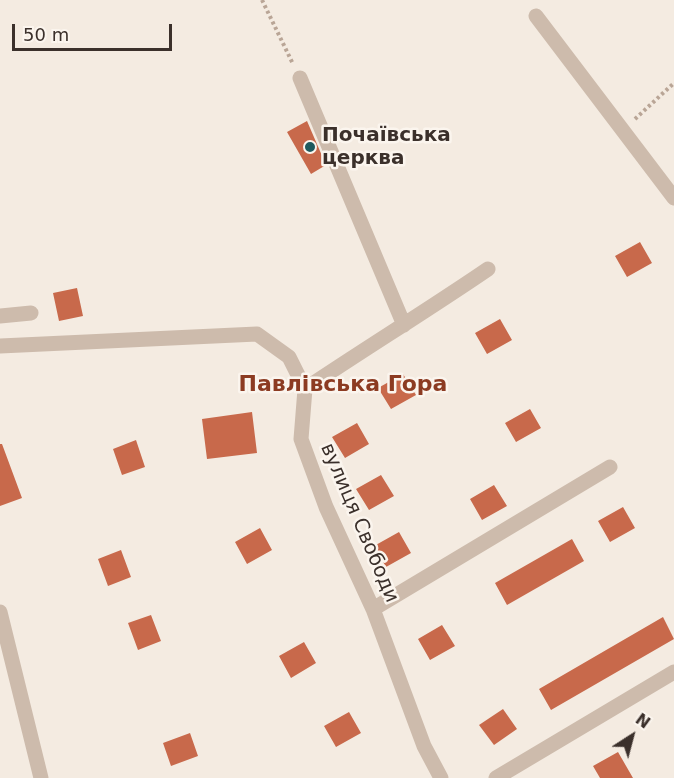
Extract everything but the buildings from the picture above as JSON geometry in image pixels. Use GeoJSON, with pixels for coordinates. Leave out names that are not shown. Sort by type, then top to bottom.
{"type":"FeatureCollection","features":[{"type":"Feature","properties":{"kind":"street"},"geometry":{"type":"LineString","coordinates":[[536,16],[674,198]]}},
{"type":"Feature","properties":{"kind":"street"},"geometry":{"type":"LineString","coordinates":[[300,78],[404,325]]}},
{"type":"Feature","properties":{"kind":"street"},"geometry":{"type":"LineString","coordinates":[[0,346],[257,334],[289,357],[305,389],[488,269]]}},
{"type":"Feature","properties":{"kind":"street"},"geometry":{"type":"LineString","coordinates":[[0,316],[31,314]]}},
{"type":"Feature","properties":{"kind":"street","name":"вулиця Свободи"},"geometry":{"type":"LineString","coordinates":[[305,389],[301,439],[326,507],[373,609],[424,746],[441,778]]}},
{"type":"Feature","properties":{"kind":"street"},"geometry":{"type":"LineString","coordinates":[[373,609],[610,467]]}},
{"type":"Feature","properties":{"kind":"street"},"geometry":{"type":"LineString","coordinates":[[0,612],[41,778]]}},
{"type":"Feature","properties":{"kind":"street"},"geometry":{"type":"LineString","coordinates":[[496,778],[674,672]]}},
{"type":"Feature","properties":{"kind":"path"},"geometry":{"type":"LineString","coordinates":[[262,0],[300,78]]}},
{"type":"Feature","properties":{"kind":"path"},"geometry":{"type":"LineString","coordinates":[[623,131],[674,83]]}},
{"type":"Feature","properties":{"kind":"place","name":"Почаївська церква"},"geometry":{"type":"Point","coordinates":[310,147]}},
{"type":"Feature","properties":{"kind":"district","name":"Павлівська Гора"},"geometry":{"type":"Point","coordinates":[343,385]}}]}
